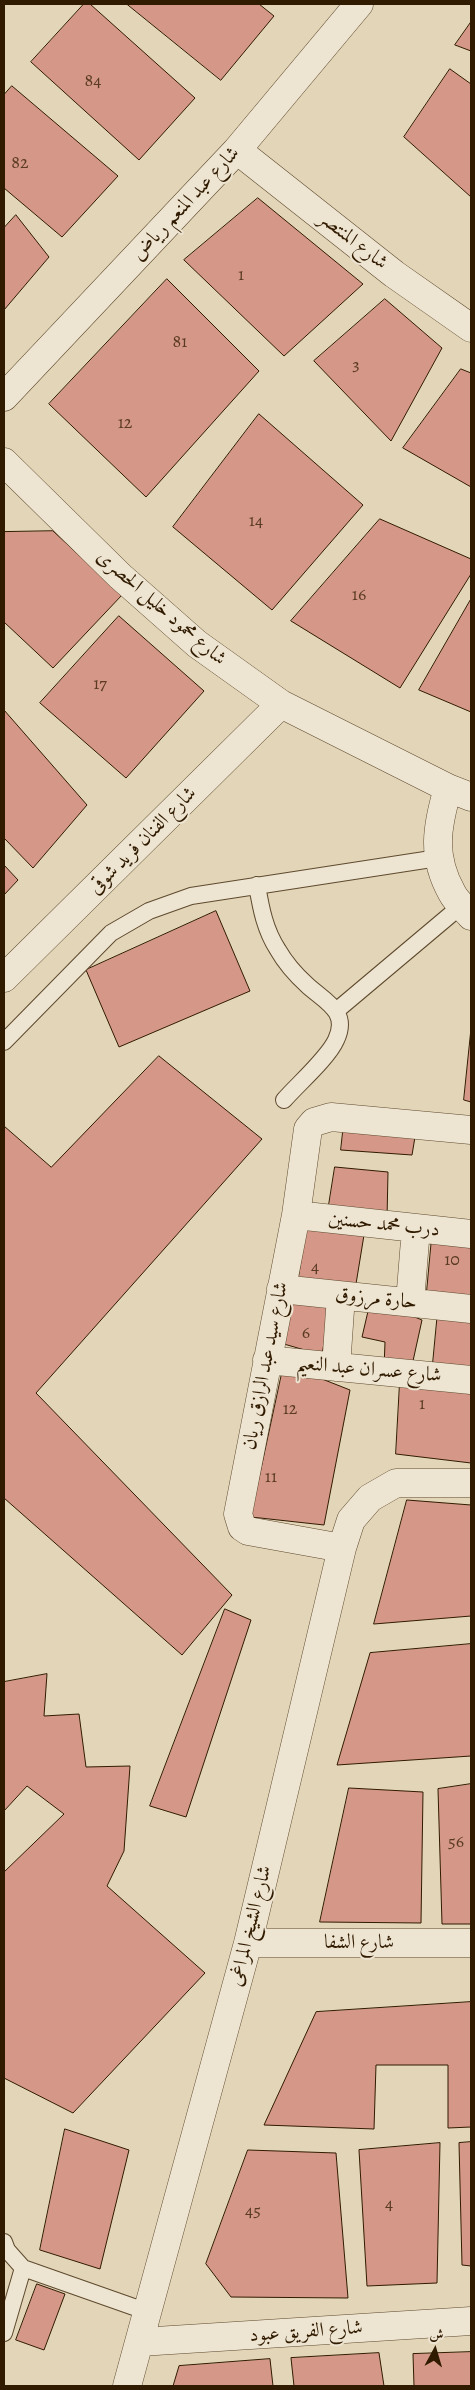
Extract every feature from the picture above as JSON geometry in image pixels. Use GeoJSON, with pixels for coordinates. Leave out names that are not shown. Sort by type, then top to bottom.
{"type":"FeatureCollection","features":[{"type":"Feature","properties":{"kind":"street","name":"شارع عبد المنعم رياض"},"geometry":{"type":"LineString","coordinates":[[4,397],[237,150],[359,4]]}},
{"type":"Feature","properties":{"kind":"street","name":"شارع المنتصر"},"geometry":{"type":"LineString","coordinates":[[237,150],[394,274],[471,328]]}},
{"type":"Feature","properties":{"kind":"street","name":"شارع محمود خليل الحصرى"},"geometry":{"type":"LineString","coordinates":[[4,462],[120,576],[197,644],[281,704],[460,793]]}},
{"type":"Feature","properties":{"kind":"street","name":"شارع الفنان فريد شوقى"},"geometry":{"type":"LineString","coordinates":[[4,978],[281,704]]}},
{"type":"Feature","properties":{"kind":"street"},"geometry":{"type":"LineString","coordinates":[[460,793],[438,823],[438,858],[452,893],[467,911]]}},
{"type":"Feature","properties":{"kind":"street","name":"شارع سيد عبد الرازق ريان"},"geometry":{"type":"LineString","coordinates":[[342,1548],[248,1531],[239,1521],[238,1514],[296,1215],[308,1129],[314,1122],[331,1117],[471,1130]]}},
{"type":"Feature","properties":{"kind":"street","name":"درب محمد حسنين"},"geometry":{"type":"LineString","coordinates":[[296,1215],[471,1234]]}},
{"type":"Feature","properties":{"kind":"street"},"geometry":{"type":"LineString","coordinates":[[410,1302],[416,1228]]}},
{"type":"Feature","properties":{"kind":"street","name":"حارة مرزوق"},"geometry":{"type":"LineString","coordinates":[[282,1289],[471,1309]]}},
{"type":"Feature","properties":{"kind":"street"},"geometry":{"type":"LineString","coordinates":[[336,1367],[341,1296]]}},
{"type":"Feature","properties":{"kind":"street","name":"شارع عسران عبد النعيم"},"geometry":{"type":"LineString","coordinates":[[268,1360],[471,1380]]}},
{"type":"Feature","properties":{"kind":"street","name":"شارع الشيخ المراغى"},"geometry":{"type":"LineString","coordinates":[[128,2386],[248,1943],[342,1548],[351,1520],[370,1498],[396,1483],[471,1483]]}},
{"type":"Feature","properties":{"kind":"street","name":"شارع الشفا"},"geometry":{"type":"LineString","coordinates":[[248,1943],[471,1943]]}},
{"type":"Feature","properties":{"kind":"street","name":"شارع الفريق عبود"},"geometry":{"type":"LineString","coordinates":[[140,2342],[471,2321]]}},
{"type":"Feature","properties":{"kind":"lane"},"geometry":{"type":"LineString","coordinates":[[4,1042],[111,933],[149,911],[191,896],[438,858]]}},
{"type":"Feature","properties":{"kind":"lane"},"geometry":{"type":"LineString","coordinates":[[257,886],[265,923],[278,950],[291,969],[309,987],[329,1002],[336,1011],[340,1030],[336,1039],[284,1100]]}},
{"type":"Feature","properties":{"kind":"lane"},"geometry":{"type":"LineString","coordinates":[[336,1011],[467,911]]}},
{"type":"Feature","properties":{"kind":"lane"},"geometry":{"type":"LineString","coordinates":[[4,2242],[7,2250],[23,2268],[148,2312]]}},
{"type":"Feature","properties":{"kind":"lane"},"geometry":{"type":"LineString","coordinates":[[4,2333],[23,2268]]}},
{"type":"Feature","properties":{"kind":"building"},"geometry":{"type":"Polygon","coordinates":[[[84,4],[90,4],[195,98],[139,160],[31,62],[84,4]]]}},
{"type":"Feature","properties":{"kind":"building"},"geometry":{"type":"Polygon","coordinates":[[[127,4],[259,4],[274,16],[221,80],[127,4]]]}},
{"type":"Feature","properties":{"kind":"building"},"geometry":{"type":"Polygon","coordinates":[[[471,22],[471,51],[455,45],[471,22]]]}},
{"type":"Feature","properties":{"kind":"building"},"geometry":{"type":"Polygon","coordinates":[[[450,69],[471,84],[471,197],[404,137],[450,69]]]}},
{"type":"Feature","properties":{"kind":"building"},"geometry":{"type":"Polygon","coordinates":[[[12,86],[118,176],[62,237],[4,188],[4,95],[12,86]]]}},
{"type":"Feature","properties":{"kind":"building"},"geometry":{"type":"Polygon","coordinates":[[[258,198],[363,284],[284,356],[184,260],[258,198]]]}},
{"type":"Feature","properties":{"kind":"building"},"geometry":{"type":"Polygon","coordinates":[[[16,215],[49,257],[4,310],[4,228],[16,215]]]}},
{"type":"Feature","properties":{"kind":"building"},"geometry":{"type":"Polygon","coordinates":[[[167,279],[259,371],[146,497],[49,404],[167,279]]]}},
{"type":"Feature","properties":{"kind":"building"},"geometry":{"type":"Polygon","coordinates":[[[385,299],[442,348],[391,441],[314,361],[385,299]]]}},
{"type":"Feature","properties":{"kind":"building"},"geometry":{"type":"Polygon","coordinates":[[[461,369],[471,373],[471,487],[403,448],[461,369]]]}},
{"type":"Feature","properties":{"kind":"building"},"geometry":{"type":"Polygon","coordinates":[[[259,414],[363,505],[272,610],[173,527],[259,414]]]}},
{"type":"Feature","properties":{"kind":"building"},"geometry":{"type":"Polygon","coordinates":[[[380,519],[471,559],[471,574],[400,688],[291,621],[380,519]]]}},
{"type":"Feature","properties":{"kind":"building"},"geometry":{"type":"Polygon","coordinates":[[[53,531],[122,595],[53,668],[4,622],[4,532],[53,531]]]}},
{"type":"Feature","properties":{"kind":"building"},"geometry":{"type":"Polygon","coordinates":[[[471,599],[471,712],[419,690],[471,599]]]}},
{"type":"Feature","properties":{"kind":"building"},"geometry":{"type":"Polygon","coordinates":[[[119,616],[204,691],[126,778],[40,703],[119,616]]]}},
{"type":"Feature","properties":{"kind":"building"},"geometry":{"type":"Polygon","coordinates":[[[4,710],[87,805],[33,868],[4,838],[4,710]]]}},
{"type":"Feature","properties":{"kind":"building"},"geometry":{"type":"Polygon","coordinates":[[[4,865],[18,880],[4,895],[4,865]]]}},
{"type":"Feature","properties":{"kind":"building"},"geometry":{"type":"Polygon","coordinates":[[[216,911],[250,991],[119,1047],[86,970],[216,911]]]}},
{"type":"Feature","properties":{"kind":"building"},"geometry":{"type":"Polygon","coordinates":[[[471,1029],[471,1102],[464,1100],[471,1029]]]}},
{"type":"Feature","properties":{"kind":"building"},"geometry":{"type":"Polygon","coordinates":[[[159,1056],[262,1139],[36,1393],[232,1595],[182,1655],[4,1498],[4,1126],[51,1167],[159,1056]]]}},
{"type":"Feature","properties":{"kind":"building"},"geometry":{"type":"Polygon","coordinates":[[[344,1123],[416,1131],[412,1155],[341,1150],[344,1123]]]}},
{"type":"Feature","properties":{"kind":"building"},"geometry":{"type":"Polygon","coordinates":[[[335,1167],[388,1172],[387,1219],[328,1211],[335,1167]]]}},
{"type":"Feature","properties":{"kind":"building"},"geometry":{"type":"Polygon","coordinates":[[[307,1226],[364,1235],[356,1284],[298,1282],[307,1226]]]}},
{"type":"Feature","properties":{"kind":"building"},"geometry":{"type":"Polygon","coordinates":[[[432,1237],[471,1245],[471,1298],[427,1291],[432,1237]]]}},
{"type":"Feature","properties":{"kind":"building"},"geometry":{"type":"Polygon","coordinates":[[[285,1298],[331,1303],[322,1355],[277,1342],[285,1298]]]}},
{"type":"Feature","properties":{"kind":"building"},"geometry":{"type":"Polygon","coordinates":[[[385,1305],[422,1320],[413,1361],[384,1369],[385,1342],[362,1337],[369,1307],[385,1305]]]}},
{"type":"Feature","properties":{"kind":"building"},"geometry":{"type":"Polygon","coordinates":[[[438,1311],[471,1314],[471,1367],[433,1363],[438,1311]]]}},
{"type":"Feature","properties":{"kind":"building"},"geometry":{"type":"Polygon","coordinates":[[[284,1364],[350,1390],[324,1525],[251,1517],[284,1364]]]}},
{"type":"Feature","properties":{"kind":"building"},"geometry":{"type":"Polygon","coordinates":[[[400,1382],[471,1388],[471,1463],[396,1454],[400,1382]]]}},
{"type":"Feature","properties":{"kind":"building"},"geometry":{"type":"Polygon","coordinates":[[[407,1500],[471,1505],[471,1616],[374,1624],[407,1500]]]}},
{"type":"Feature","properties":{"kind":"building"},"geometry":{"type":"Polygon","coordinates":[[[225,1609],[251,1620],[186,1817],[150,1806],[225,1609]]]}},
{"type":"Feature","properties":{"kind":"building"},"geometry":{"type":"Polygon","coordinates":[[[471,1644],[471,1756],[337,1765],[370,1653],[471,1644]]]}},
{"type":"Feature","properties":{"kind":"building"},"geometry":{"type":"Polygon","coordinates":[[[47,1674],[44,1716],[79,1714],[86,1767],[130,1766],[124,1851],[107,1886],[205,1973],[73,2113],[4,2078],[4,1872],[64,1814],[27,1786],[4,1811],[4,1682],[47,1674]]]}},
{"type":"Feature","properties":{"kind":"building"},"geometry":{"type":"Polygon","coordinates":[[[471,1784],[471,1924],[442,1924],[438,1789],[471,1784]]]}},
{"type":"Feature","properties":{"kind":"building"},"geometry":{"type":"Polygon","coordinates":[[[349,1788],[423,1792],[421,1923],[320,1922],[349,1788]]]}},
{"type":"Feature","properties":{"kind":"building"},"geometry":{"type":"Polygon","coordinates":[[[471,2002],[471,2127],[448,2128],[448,2065],[376,2065],[374,2129],[264,2125],[316,2012],[471,2002]]]}},
{"type":"Feature","properties":{"kind":"building"},"geometry":{"type":"Polygon","coordinates":[[[65,2129],[129,2150],[100,2269],[40,2250],[65,2129]]]}},
{"type":"Feature","properties":{"kind":"building"},"geometry":{"type":"Polygon","coordinates":[[[471,2142],[471,2266],[462,2265],[459,2143],[471,2142]]]}},
{"type":"Feature","properties":{"kind":"building"},"geometry":{"type":"Polygon","coordinates":[[[440,2143],[437,2283],[367,2286],[359,2150],[440,2143]]]}},
{"type":"Feature","properties":{"kind":"building"},"geometry":{"type":"Polygon","coordinates":[[[248,2150],[336,2153],[348,2298],[231,2297],[206,2264],[248,2150]]]}},
{"type":"Feature","properties":{"kind":"building"},"geometry":{"type":"Polygon","coordinates":[[[37,2284],[65,2294],[44,2350],[16,2340],[37,2284]]]}},
{"type":"Feature","properties":{"kind":"building"},"geometry":{"type":"Polygon","coordinates":[[[471,2352],[471,2386],[414,2386],[413,2354],[471,2352]]]}},
{"type":"Feature","properties":{"kind":"building"},"geometry":{"type":"Polygon","coordinates":[[[379,2353],[384,2386],[294,2386],[291,2358],[379,2353]]]}},
{"type":"Feature","properties":{"kind":"building"},"geometry":{"type":"Polygon","coordinates":[[[270,2359],[273,2386],[173,2386],[179,2366],[270,2359]]]}}]}
